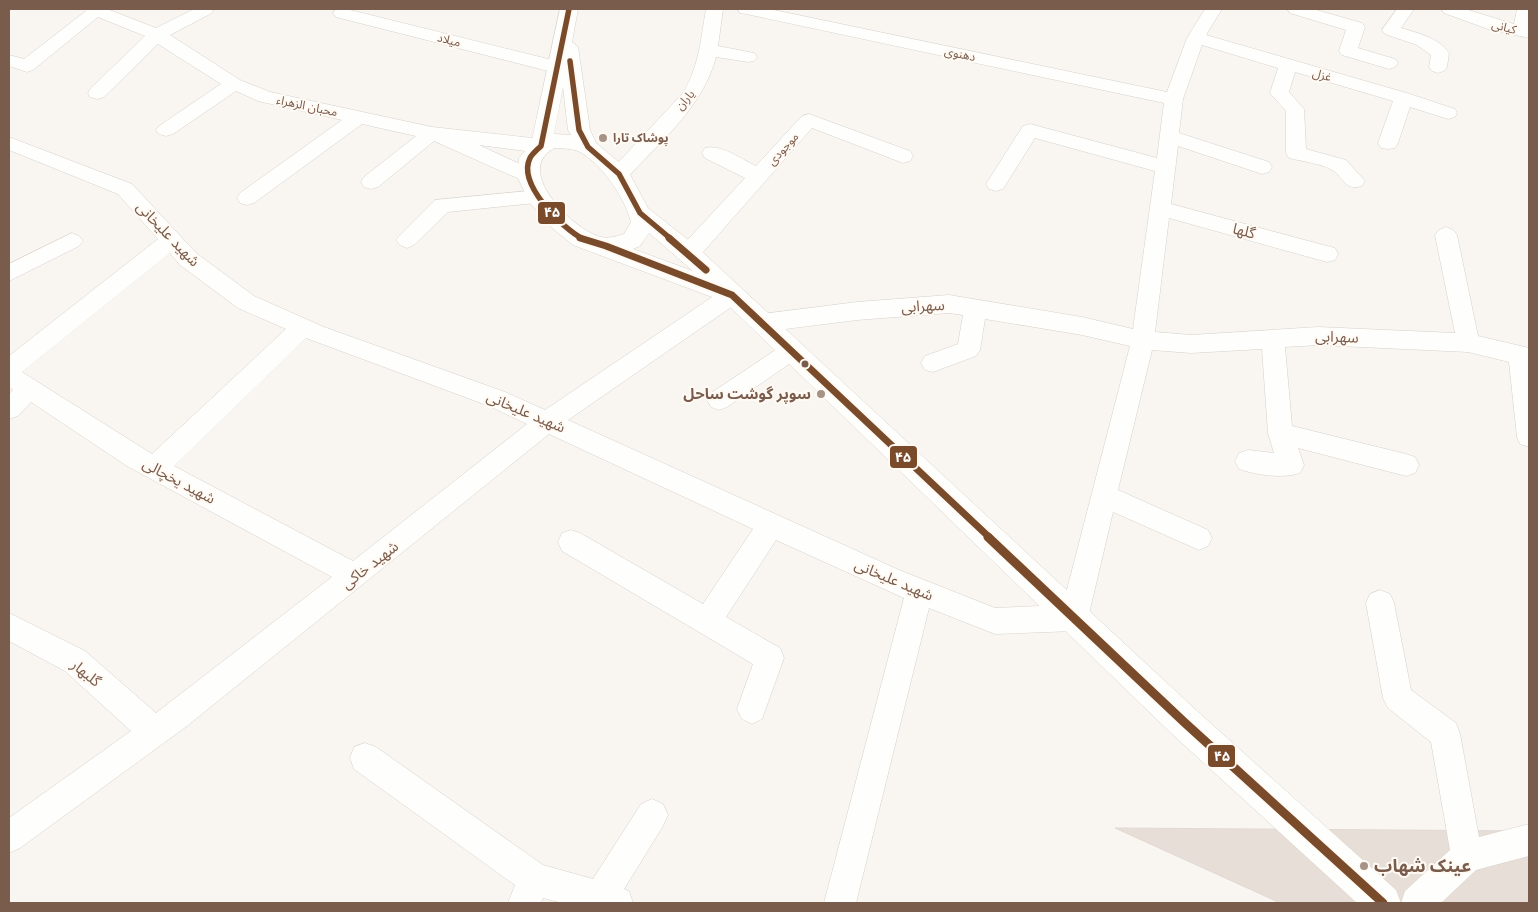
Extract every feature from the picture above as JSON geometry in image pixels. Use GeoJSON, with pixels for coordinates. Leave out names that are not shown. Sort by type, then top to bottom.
{"type":"FeatureCollection","features":[{"type":"Feature","properties":{"kind":"main road"},"geometry":{"type":"LineString","coordinates":[[541,146],[567,18]]}},
{"type":"Feature","properties":{"kind":"main road"},"geometry":{"type":"LineString","coordinates":[[567,18],[579,130],[588,147],[619,174],[640,213],[642,222],[637,235],[622,244],[606,246]]}},
{"type":"Feature","properties":{"kind":"main road"},"geometry":{"type":"LineString","coordinates":[[588,147],[562,140],[552,141],[541,146],[530,158],[528,176],[538,197],[560,222],[581,238],[732,295]]}},
{"type":"Feature","properties":{"kind":"main road"},"geometry":{"type":"LineString","coordinates":[[640,213],[689,253],[1184,722],[1383,903]]}},
{"type":"Feature","properties":{"kind":"street"},"geometry":{"type":"LineString","coordinates":[[9,60],[27,66],[96,9]]}},
{"type":"Feature","properties":{"kind":"street","name":"محبان الزهراء"},"geometry":{"type":"LineString","coordinates":[[96,9],[157,35],[234,84],[265,97],[432,133],[541,146]]}},
{"type":"Feature","properties":{"kind":"street"},"geometry":{"type":"LineString","coordinates":[[97,93],[157,35],[206,9]]}},
{"type":"Feature","properties":{"kind":"street","name":"یاران"},"geometry":{"type":"LineString","coordinates":[[619,174],[700,83],[706,64],[714,9]]}},
{"type":"Feature","properties":{"kind":"street","name":"دهنوی"},"geometry":{"type":"LineString","coordinates":[[746,9],[1174,99]]}},
{"type":"Feature","properties":{"kind":"street"},"geometry":{"type":"LineString","coordinates":[[1074,618],[1143,340],[1174,99],[1196,38],[1214,9]]}},
{"type":"Feature","properties":{"kind":"street"},"geometry":{"type":"LineString","coordinates":[[1296,9],[1356,27],[1348,51],[1389,63]]}},
{"type":"Feature","properties":{"kind":"street"},"geometry":{"type":"LineString","coordinates":[[1406,9],[1391,30],[1423,41],[1440,53],[1438,67]]}},
{"type":"Feature","properties":{"kind":"street","name":"کیانی"},"geometry":{"type":"LineString","coordinates":[[1450,9],[1494,25],[1526,32]]}},
{"type":"Feature","properties":{"kind":"street"},"geometry":{"type":"LineString","coordinates":[[1525,9],[1526,32]]}},
{"type":"Feature","properties":{"kind":"street","name":"میلاد"},"geometry":{"type":"LineString","coordinates":[[342,13],[556,67]]}},
{"type":"Feature","properties":{"kind":"street","name":"غزل"},"geometry":{"type":"LineString","coordinates":[[1196,38],[1403,98],[1448,113]]}},
{"type":"Feature","properties":{"kind":"street"},"geometry":{"type":"LineString","coordinates":[[708,50],[748,57]]}},
{"type":"Feature","properties":{"kind":"street"},"geometry":{"type":"LineString","coordinates":[[1288,65],[1279,93],[1294,109],[1296,153],[1339,165],[1355,181]]}},
{"type":"Feature","properties":{"kind":"street"},"geometry":{"type":"LineString","coordinates":[[166,130],[234,84]]}},
{"type":"Feature","properties":{"kind":"street"},"geometry":{"type":"LineString","coordinates":[[1388,143],[1403,98]]}},
{"type":"Feature","properties":{"kind":"street"},"geometry":{"type":"LineString","coordinates":[[246,198],[360,117]]}},
{"type":"Feature","properties":{"kind":"street","name":"موجودی"},"geometry":{"type":"LineString","coordinates":[[689,253],[809,120],[903,156]]}},
{"type":"Feature","properties":{"kind":"street"},"geometry":{"type":"LineString","coordinates":[[996,184],[1030,130],[1165,167]]}},
{"type":"Feature","properties":{"kind":"street"},"geometry":{"type":"LineString","coordinates":[[371,182],[432,133],[485,155],[528,176]]}},
{"type":"Feature","properties":{"kind":"street"},"geometry":{"type":"LineString","coordinates":[[1169,136],[1262,168]]}},
{"type":"Feature","properties":{"kind":"street","name":"شهید علیخانی"},"geometry":{"type":"LineString","coordinates":[[9,143],[125,189],[188,259],[246,302],[303,327],[497,399],[548,421],[770,526],[919,591],[995,621],[1074,618]]}},
{"type":"Feature","properties":{"kind":"street"},"geometry":{"type":"LineString","coordinates":[[712,153],[759,176]]}},
{"type":"Feature","properties":{"kind":"street"},"geometry":{"type":"LineString","coordinates":[[407,240],[442,205],[538,197]]}},
{"type":"Feature","properties":{"kind":"street","name":"گلها"},"geometry":{"type":"LineString","coordinates":[[1160,208],[1327,254]]}},
{"type":"Feature","properties":{"kind":"street"},"geometry":{"type":"LineString","coordinates":[[1446,235],[1468,343]]}},
{"type":"Feature","properties":{"kind":"street"},"geometry":{"type":"LineString","coordinates":[[9,369],[171,240]]}},
{"type":"Feature","properties":{"kind":"street"},"geometry":{"type":"LineString","coordinates":[[9,273],[72,241]]}},
{"type":"Feature","properties":{"kind":"street","name":"شهید خاکی"},"geometry":{"type":"LineString","coordinates":[[9,837],[155,732],[355,576],[548,421],[732,295]]}},
{"type":"Feature","properties":{"kind":"street","name":"سهرابی"},"geometry":{"type":"LineString","coordinates":[[762,323],[857,310],[949,304],[1082,326],[1143,340],[1191,344],[1318,336],[1468,343],[1525,356]]}},
{"type":"Feature","properties":{"kind":"street"},"geometry":{"type":"LineString","coordinates":[[933,363],[968,350],[976,308]]}},
{"type":"Feature","properties":{"kind":"street"},"geometry":{"type":"LineString","coordinates":[[155,468],[303,327]]}},
{"type":"Feature","properties":{"kind":"street"},"geometry":{"type":"LineString","coordinates":[[1248,461],[1291,465],[1280,433],[1273,339]]}},
{"type":"Feature","properties":{"kind":"street"},"geometry":{"type":"LineString","coordinates":[[719,400],[791,351]]}},
{"type":"Feature","properties":{"kind":"street"},"geometry":{"type":"LineString","coordinates":[[1525,356],[1529,437]]}},
{"type":"Feature","properties":{"kind":"street","name":"شهید یخچالی"},"geometry":{"type":"LineString","coordinates":[[9,375],[136,458],[355,576]]}},
{"type":"Feature","properties":{"kind":"street"},"geometry":{"type":"LineString","coordinates":[[9,409],[30,388]]}},
{"type":"Feature","properties":{"kind":"street"},"geometry":{"type":"LineString","coordinates":[[1280,433],[1406,465]]}},
{"type":"Feature","properties":{"kind":"street"},"geometry":{"type":"LineString","coordinates":[[1104,496],[1199,538]]}},
{"type":"Feature","properties":{"kind":"street"},"geometry":{"type":"LineString","coordinates":[[708,621],[770,526]]}},
{"type":"Feature","properties":{"kind":"street"},"geometry":{"type":"LineString","coordinates":[[571,542],[770,658],[752,709]]}},
{"type":"Feature","properties":{"kind":"street"},"geometry":{"type":"LineString","coordinates":[[840,903],[919,591]]}},
{"type":"Feature","properties":{"kind":"street"},"geometry":{"type":"LineString","coordinates":[[1380,603],[1398,698],[1445,734],[1467,856]]}},
{"type":"Feature","properties":{"kind":"street","name":"گلبهار"},"geometry":{"type":"LineString","coordinates":[[9,626],[75,661],[155,732]]}},
{"type":"Feature","properties":{"kind":"street"},"geometry":{"type":"LineString","coordinates":[[364,758],[529,891],[609,901],[652,815]]}},
{"type":"Feature","properties":{"kind":"street"},"geometry":{"type":"LineString","coordinates":[[1416,903],[1467,856],[1529,840]]}},
{"type":"Feature","properties":{"kind":"building","name":"عینک شهاب"},"geometry":{"type":"Polygon","coordinates":[[[1115,828],[1529,831],[1529,903],[1276,903],[1276,901],[1115,828]]]}},
{"type":"Feature","properties":{"kind":"transit line","name":"۴۵"},"geometry":{"type":"LineString","coordinates":[[569,9],[541,146],[530,158],[528,176],[538,197],[560,222],[581,239],[606,246],[732,295],[1184,722],[1383,903]]}},
{"type":"Feature","properties":{"kind":"transit line","name":"۴۵"},"geometry":{"type":"LineString","coordinates":[[570,61],[579,130],[588,147],[619,174],[640,213],[706,270]]}},
{"type":"Feature","properties":{"kind":"place","name":"پوشاک تارا"},"geometry":{"type":"Point","coordinates":[603,138]}},
{"type":"Feature","properties":{"kind":"place","name":"سوپر گوشت ساحل"},"geometry":{"type":"Point","coordinates":[821,394]}},
{"type":"Feature","properties":{"kind":"place","name":"عینک شهاب"},"geometry":{"type":"Point","coordinates":[1364,866]}}]}
